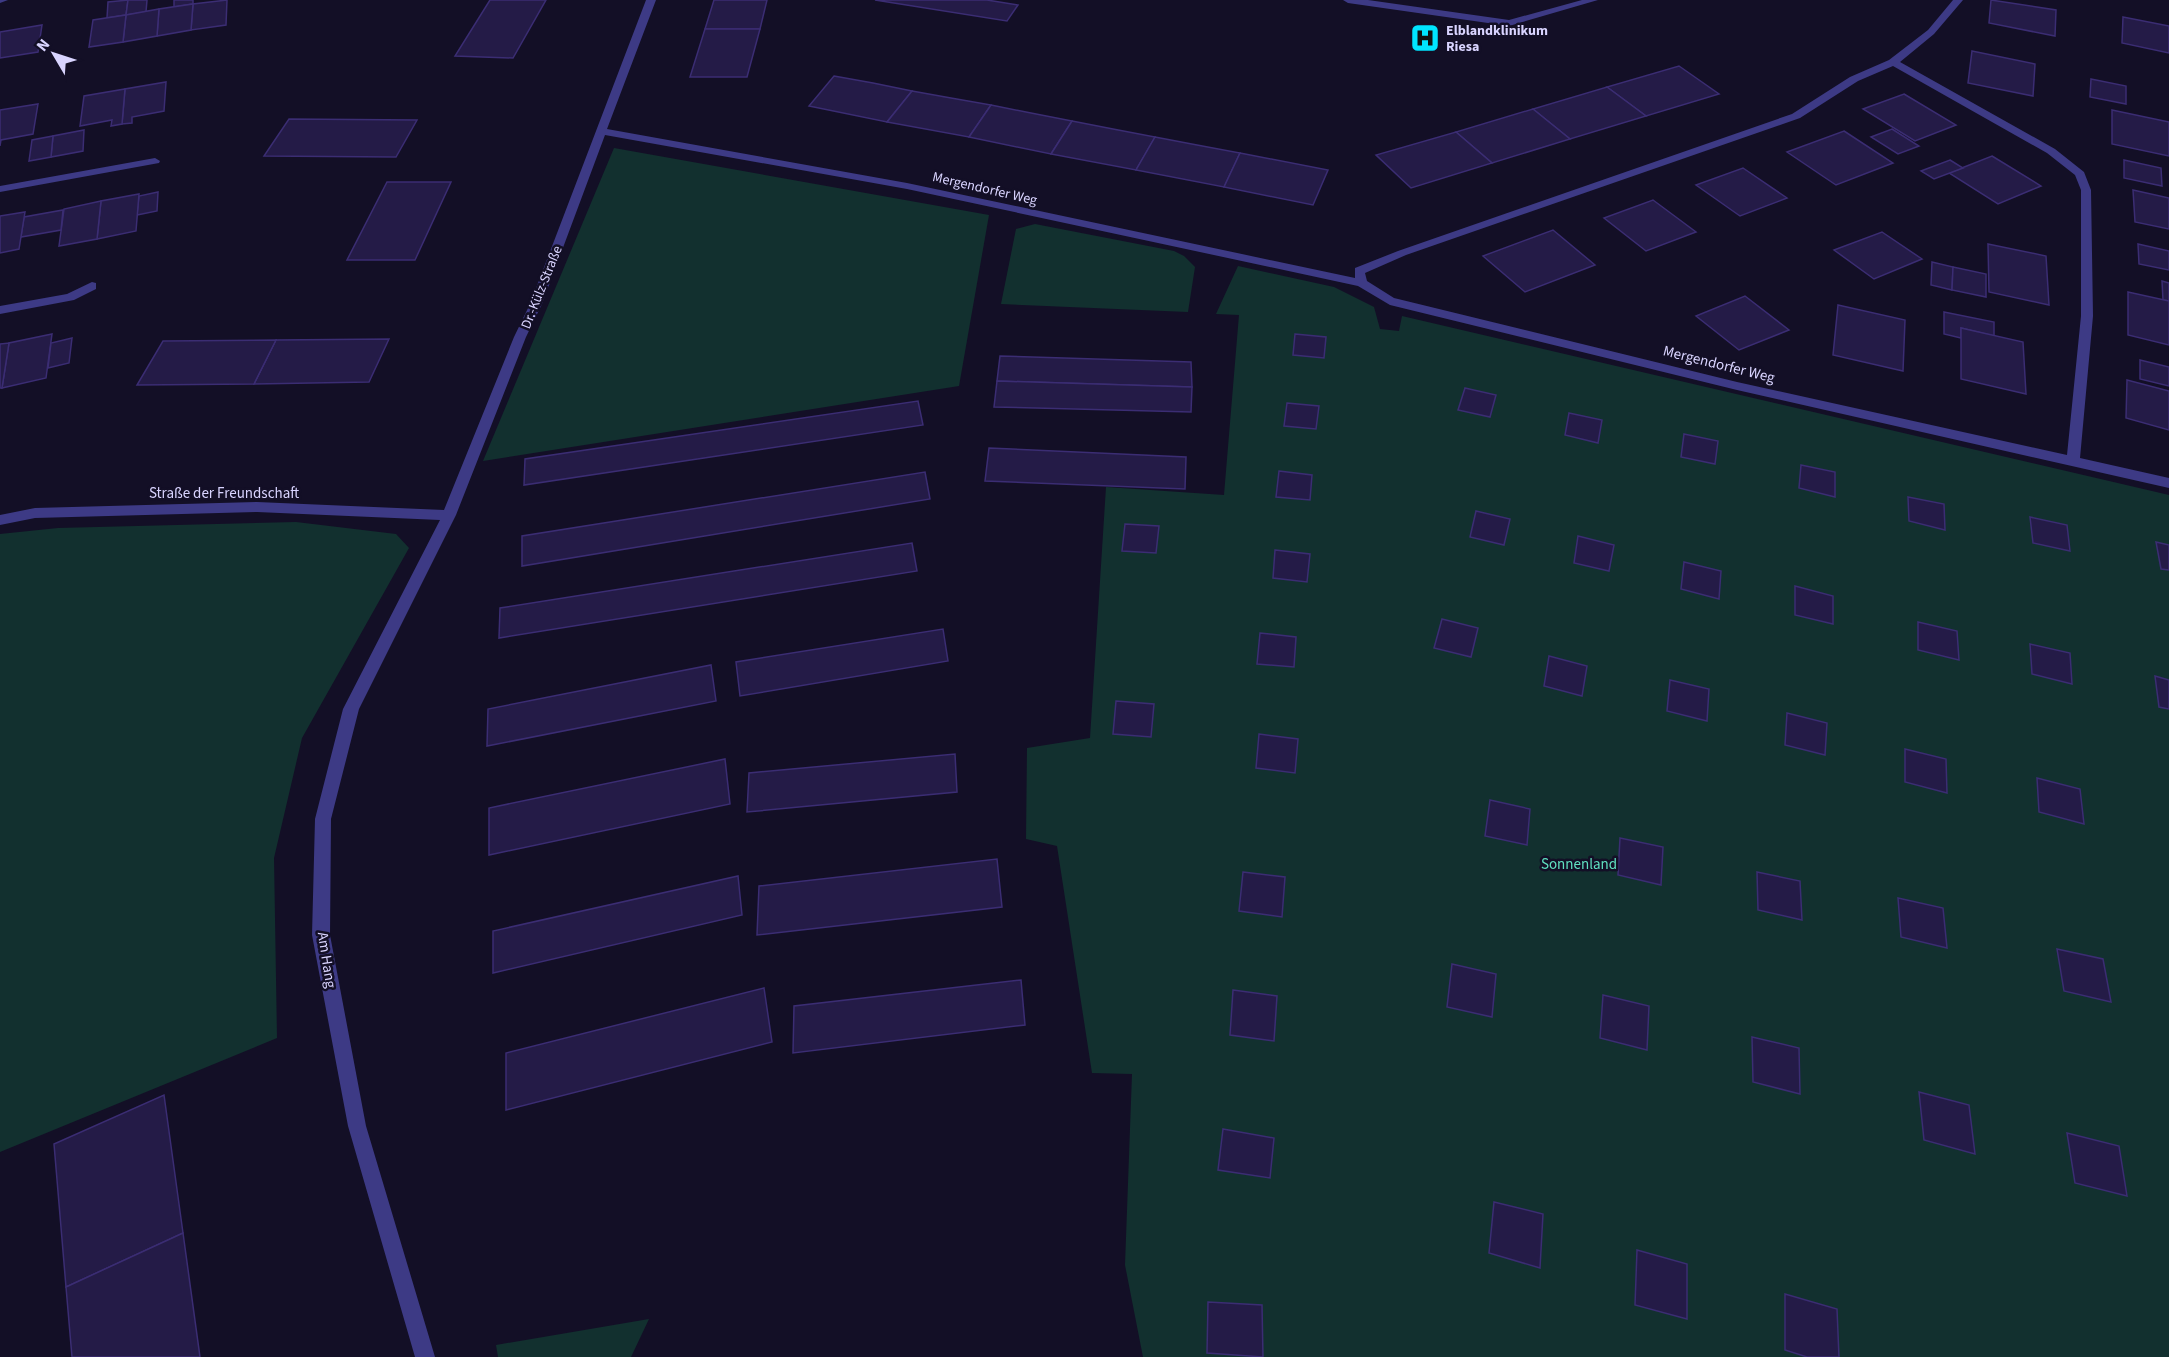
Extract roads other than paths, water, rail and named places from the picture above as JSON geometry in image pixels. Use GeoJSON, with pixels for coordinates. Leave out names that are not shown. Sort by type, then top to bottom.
{"type":"FeatureCollection","features":[{"type":"Feature","properties":{"kind":"street","name":"Dr.-Külz-Straße"},"geometry":{"type":"LineString","coordinates":[[419,570],[449,514],[520,337],[536,304],[651,0]]}},
{"type":"Feature","properties":{"kind":"street"},"geometry":{"type":"LineString","coordinates":[[1348,0],[1509,23],[1593,0]]}},
{"type":"Feature","properties":{"kind":"street"},"geometry":{"type":"LineString","coordinates":[[1362,283],[1359,271],[1796,116],[1854,79],[1893,62],[1931,32],[1958,0]]}},
{"type":"Feature","properties":{"kind":"street"},"geometry":{"type":"LineString","coordinates":[[1893,62],[2014,128],[2067,162],[2080,174],[2086,190],[2087,316],[2073,462]]}},
{"type":"Feature","properties":{"kind":"street","name":"Mergendorfer Weg"},"geometry":{"type":"LineString","coordinates":[[600,131],[907,186],[1362,283],[1390,301],[1737,386],[2169,483]]}},
{"type":"Feature","properties":{"kind":"street"},"geometry":{"type":"LineString","coordinates":[[0,189],[155,161]]}},
{"type":"Feature","properties":{"kind":"street"},"geometry":{"type":"LineString","coordinates":[[0,310],[69,297],[92,285]]}},
{"type":"Feature","properties":{"kind":"street","name":"Straße der Freundschaft"},"geometry":{"type":"LineString","coordinates":[[0,520],[35,513],[257,507],[449,514]]}},
{"type":"Feature","properties":{"kind":"street","name":"Am Hang"},"geometry":{"type":"LineString","coordinates":[[419,570],[351,709],[323,819],[321,935],[357,1126],[425,1357]]}},
{"type":"Feature","properties":{"kind":"place","name":"Elblandklinikum Riesa"},"geometry":{"type":"Point","coordinates":[1425,38]}},
{"type":"Feature","properties":{"kind":"park label","name":"Sonnenland"},"geometry":{"type":"Point","coordinates":[1579,864]}}]}
